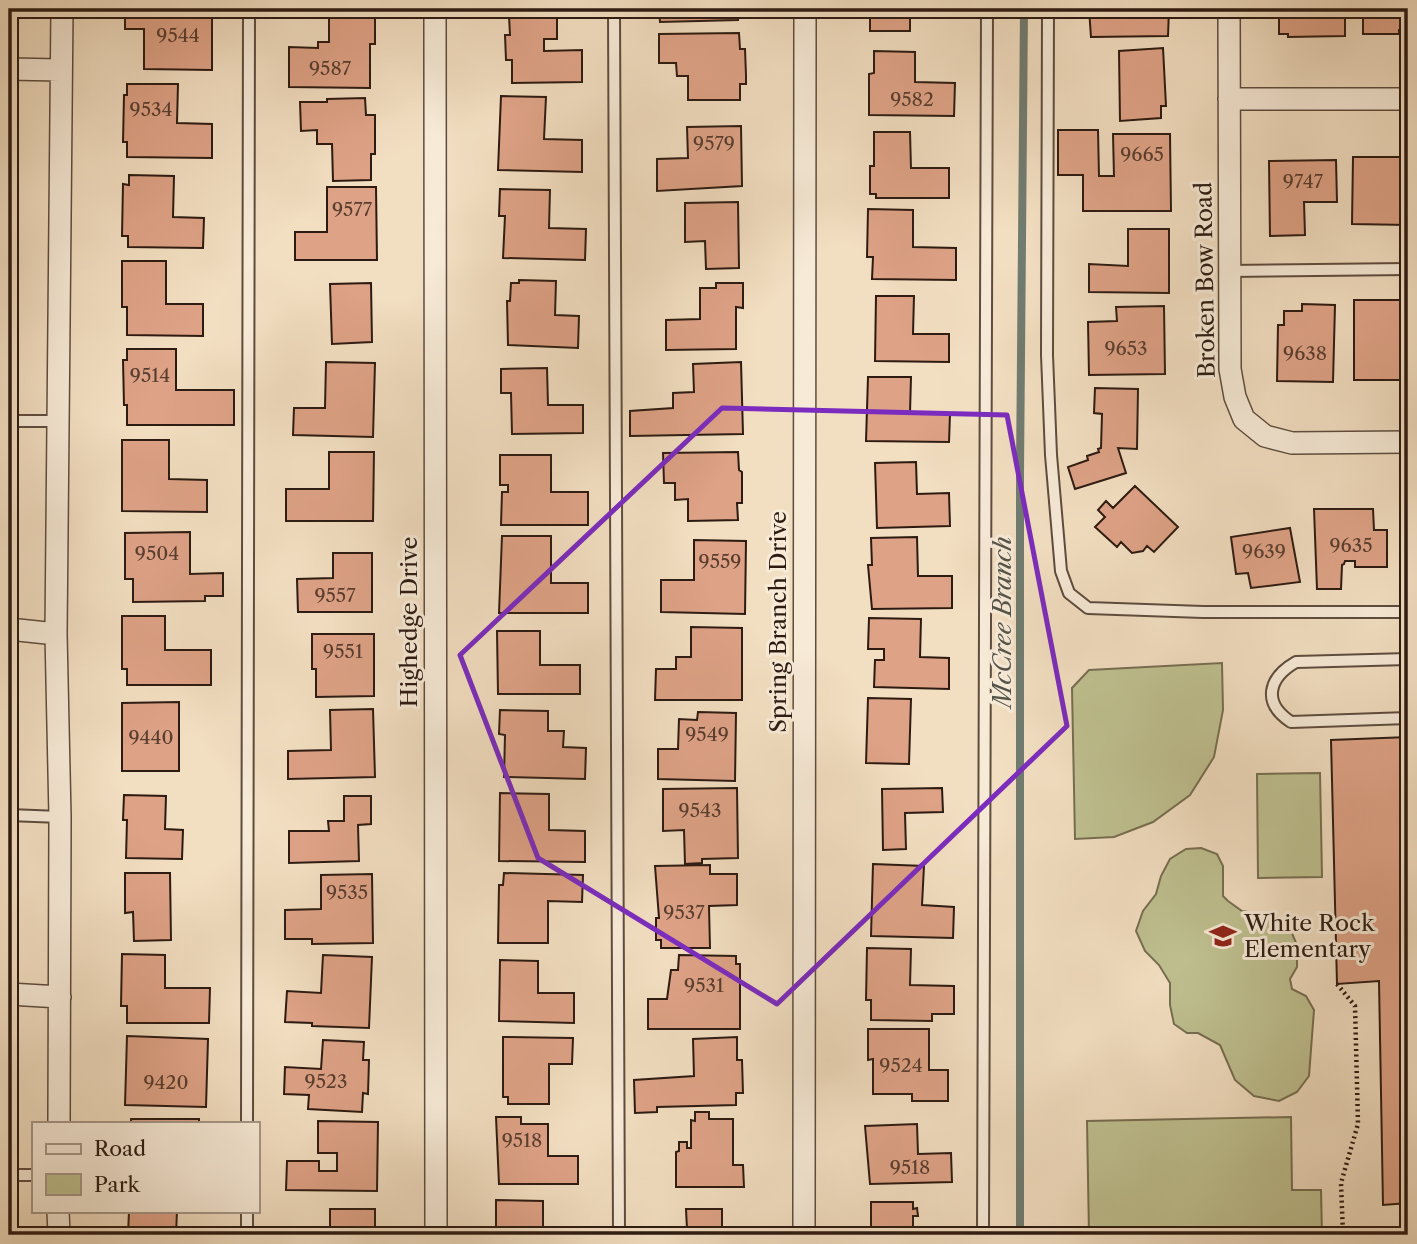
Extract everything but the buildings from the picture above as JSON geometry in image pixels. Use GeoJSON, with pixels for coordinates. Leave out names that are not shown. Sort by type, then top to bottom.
{"type":"FeatureCollection","features":[{"type":"Feature","properties":{"kind":"street"},"geometry":{"type":"LineString","coordinates":[[59,1122],[60,817],[56,634],[62,9]]}},
{"type":"Feature","properties":{"kind":"street","name":"Highedge Drive"},"geometry":{"type":"LineString","coordinates":[[435,9],[436,1235]]}},
{"type":"Feature","properties":{"kind":"street","name":"Spring Branch Drive"},"geometry":{"type":"LineString","coordinates":[[804,1235],[805,9]]}},
{"type":"Feature","properties":{"kind":"street","name":"Broken Bow Road"},"geometry":{"type":"LineString","coordinates":[[1229,9],[1230,369],[1235,397],[1244,419],[1265,436],[1292,443],[1408,442]]}},
{"type":"Feature","properties":{"kind":"street"},"geometry":{"type":"LineString","coordinates":[[9,69],[60,70]]}},
{"type":"Feature","properties":{"kind":"street"},"geometry":{"type":"LineString","coordinates":[[1229,99],[1408,99]]}},
{"type":"Feature","properties":{"kind":"street"},"geometry":{"type":"LineString","coordinates":[[9,629],[56,634]]}},
{"type":"Feature","properties":{"kind":"street"},"geometry":{"type":"LineString","coordinates":[[9,995],[60,997]]}},
{"type":"Feature","properties":{"kind":"street"},"geometry":{"type":"LineString","coordinates":[[58,1212],[58,1235]]}},
{"type":"Feature","properties":{"kind":"lane"},"geometry":{"type":"LineString","coordinates":[[247,1122],[249,9]]}},
{"type":"Feature","properties":{"kind":"lane"},"geometry":{"type":"LineString","coordinates":[[614,9],[619,1235]]}},
{"type":"Feature","properties":{"kind":"lane"},"geometry":{"type":"LineString","coordinates":[[983,1235],[987,9]]}},
{"type":"Feature","properties":{"kind":"lane"},"geometry":{"type":"LineString","coordinates":[[1048,9],[1046,355],[1061,571],[1069,593],[1088,608],[1203,612],[1408,612]]}},
{"type":"Feature","properties":{"kind":"lane"},"geometry":{"type":"LineString","coordinates":[[1229,271],[1408,269]]}},
{"type":"Feature","properties":{"kind":"lane"},"geometry":{"type":"LineString","coordinates":[[9,421],[57,421]]}},
{"type":"Feature","properties":{"kind":"lane"},"geometry":{"type":"LineString","coordinates":[[1408,659],[1296,662],[1282,670],[1273,684],[1273,701],[1279,714],[1291,722],[1408,718]]}},
{"type":"Feature","properties":{"kind":"lane"},"geometry":{"type":"LineString","coordinates":[[9,815],[60,817]]}},
{"type":"Feature","properties":{"kind":"lane"},"geometry":{"type":"LineString","coordinates":[[9,1175],[32,1175]]}},
{"type":"Feature","properties":{"kind":"lane"},"geometry":{"type":"LineString","coordinates":[[247,1212],[247,1235]]}},
{"type":"Feature","properties":{"kind":"path"},"geometry":{"type":"LineString","coordinates":[[1337,984],[1356,1006],[1357,1125],[1341,1184],[1343,1235]]}},
{"type":"Feature","properties":{"kind":"highlighted area"},"geometry":{"type":"Polygon","coordinates":[[[722,408],[1007,415],[1067,726],[777,1004],[538,858],[460,655],[722,408]]]}},
{"type":"Feature","properties":{"kind":"green space"},"geometry":{"type":"Polygon","coordinates":[[[1222,663],[1223,710],[1214,757],[1190,795],[1153,822],[1114,837],[1075,839],[1072,688],[1089,670],[1222,663]]]}},
{"type":"Feature","properties":{"kind":"green space"},"geometry":{"type":"Polygon","coordinates":[[[1320,773],[1322,877],[1258,878],[1257,774],[1320,773]]]}},
{"type":"Feature","properties":{"kind":"green space"},"geometry":{"type":"Polygon","coordinates":[[[1201,848],[1217,854],[1223,866],[1223,896],[1242,911],[1278,917],[1291,931],[1297,945],[1297,967],[1290,979],[1292,989],[1306,996],[1314,1010],[1309,1076],[1297,1092],[1279,1101],[1254,1096],[1235,1080],[1220,1045],[1198,1033],[1187,1033],[1174,1024],[1170,1005],[1170,983],[1159,965],[1145,951],[1136,931],[1143,911],[1156,894],[1170,859],[1186,849],[1201,848]]]}},
{"type":"Feature","properties":{"kind":"green space"},"geometry":{"type":"Polygon","coordinates":[[[1291,1117],[1292,1190],[1321,1190],[1322,1235],[1089,1235],[1087,1121],[1291,1117]]]}},
{"type":"Feature","properties":{"kind":"waterway","name":"McCree Branch"},"geometry":{"type":"LineString","coordinates":[[1020,1235],[1020,471],[1024,9]]}},
{"type":"Feature","properties":{"kind":"place","name":"White Rock Elementary"},"geometry":{"type":"Point","coordinates":[1223,936]}}]}
